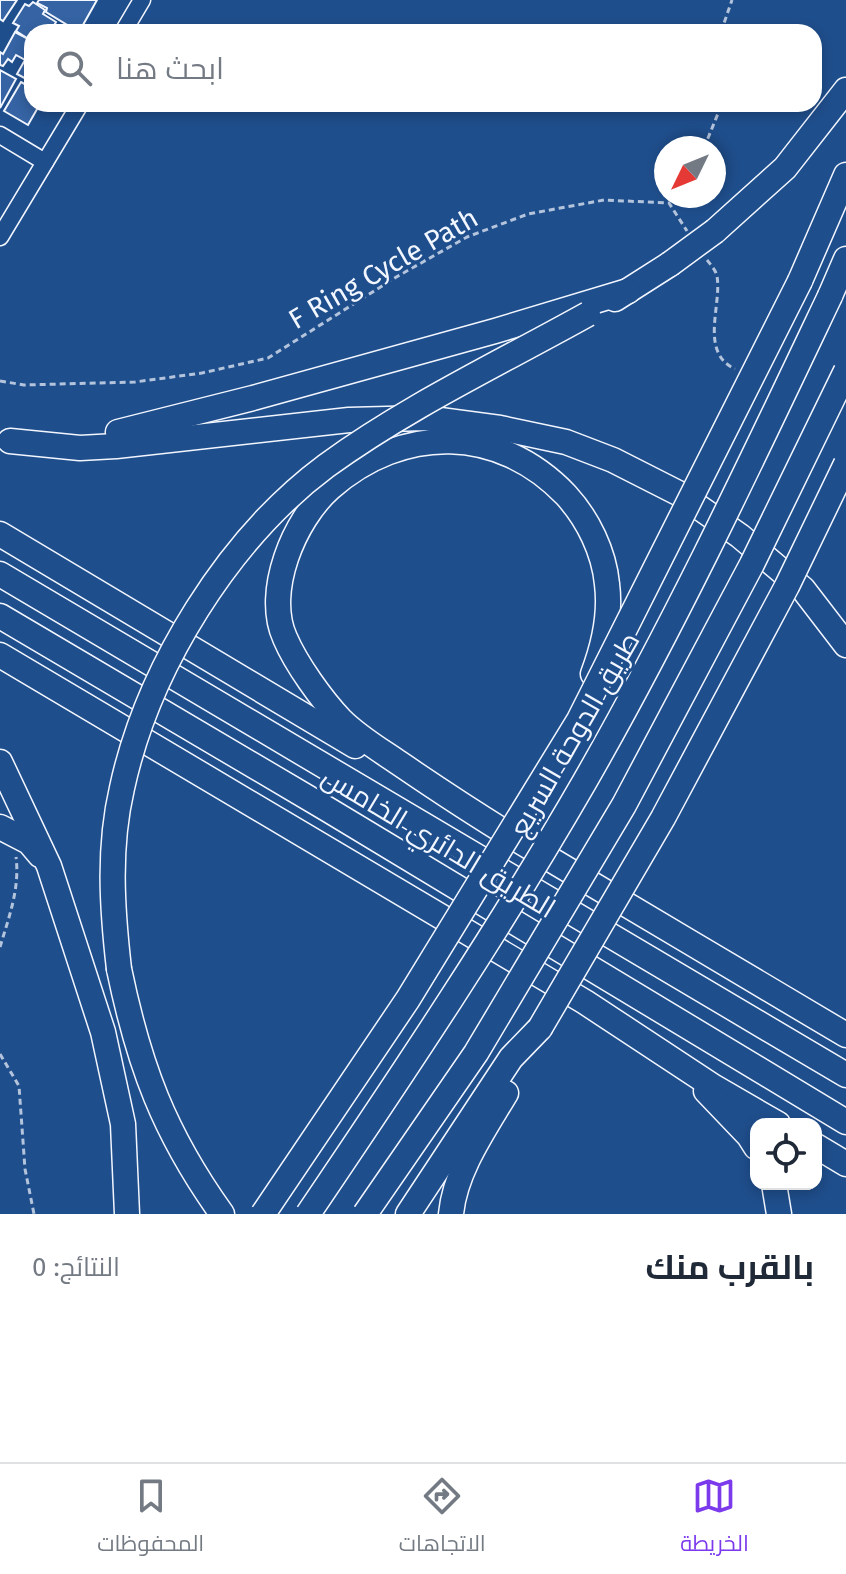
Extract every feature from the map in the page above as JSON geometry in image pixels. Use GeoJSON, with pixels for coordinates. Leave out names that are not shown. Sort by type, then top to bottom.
{"type":"FeatureCollection","features":[{"type":"Feature","properties":{"kind":"highway"},"geometry":{"type":"LineString","coordinates":[[222,1214],[195,1177],[149,1083],[119,969],[112,889],[113,851],[122,787],[156,687],[181,637],[230,562],[285,501],[323,469],[366,438],[628,291],[703,240],[785,168],[846,90]]}},
{"type":"Feature","properties":{"kind":"highway"},"geometry":{"type":"LineString","coordinates":[[263,1214],[408,999],[579,720],[800,281],[846,175]]}},
{"type":"Feature","properties":{"kind":"highway","name":"طريق الدوحة السريع"},"geometry":{"type":"LineString","coordinates":[[308,1214],[441,1016],[584,783],[711,543],[846,259]]}},
{"type":"Feature","properties":{"kind":"highway"},"geometry":{"type":"LineString","coordinates":[[5,441],[80,439],[144,428],[628,291]]}},
{"type":"Feature","properties":{"kind":"highway"},"geometry":{"type":"LineString","coordinates":[[365,1214],[476,1053],[624,805],[752,564],[846,371]]}},
{"type":"Feature","properties":{"kind":"highway"},"geometry":{"type":"LineString","coordinates":[[5,441],[46,446],[116,446],[349,420],[425,418],[500,428],[566,442],[613,460],[680,494],[740,536],[803,589],[846,645]]}},
{"type":"Feature","properties":{"kind":"highway"},"geometry":{"type":"LineString","coordinates":[[455,802],[342,721],[308,678],[284,637],[279,587],[288,552],[302,522],[315,504],[345,476],[394,449],[428,442],[463,441],[522,459],[558,487],[587,522],[607,581],[607,622],[603,647],[575,714],[556,749],[546,778]]}},
{"type":"Feature","properties":{"kind":"highway"},"geometry":{"type":"LineString","coordinates":[[451,1214],[459,1182],[471,1155],[523,1065],[540,1028],[671,805],[787,586],[846,464]]}},
{"type":"Feature","properties":{"kind":"highway"},"geometry":{"type":"LineString","coordinates":[[0,534],[846,1035]]}},
{"type":"Feature","properties":{"kind":"highway","name":"الطريق الدائري الخامس"},"geometry":{"type":"LineString","coordinates":[[0,574],[846,1075]]}},
{"type":"Feature","properties":{"kind":"highway","name":"الطريق الدائري الخامس"},"geometry":{"type":"LineString","coordinates":[[0,616],[846,1122]]}},
{"type":"Feature","properties":{"kind":"highway"},"geometry":{"type":"LineString","coordinates":[[0,655],[585,1002],[714,1087],[768,1118]]}},
{"type":"Feature","properties":{"kind":"highway"},"geometry":{"type":"LineString","coordinates":[[0,762],[49,866],[103,1032],[123,1124],[127,1214]]}},
{"type":"Feature","properties":{"kind":"highway"},"geometry":{"type":"LineString","coordinates":[[7,830],[29,842],[49,866]]}},
{"type":"Feature","properties":{"kind":"highway"},"geometry":{"type":"LineString","coordinates":[[585,1002],[705,1090],[750,1138]]}},
{"type":"Feature","properties":{"kind":"highway"},"geometry":{"type":"LineString","coordinates":[[408,1214],[511,1058],[540,1028]]}},
{"type":"Feature","properties":{"kind":"highway"},"geometry":{"type":"LineString","coordinates":[[822,1150],[846,1164]]}},
{"type":"Feature","properties":{"kind":"highway"},"geometry":{"type":"LineString","coordinates":[[775,1190],[779,1214]]}},
{"type":"Feature","properties":{"kind":"street"},"geometry":{"type":"LineString","coordinates":[[128,24],[142,0]]}},
{"type":"Feature","properties":{"kind":"street"},"geometry":{"type":"LineString","coordinates":[[0,237],[75,112]]}},
{"type":"Feature","properties":{"kind":"street"},"geometry":{"type":"LineString","coordinates":[[0,135],[45,162]]}},
{"type":"Feature","properties":{"kind":"path"},"geometry":{"type":"LineString","coordinates":[[724,24],[732,0]]}},
{"type":"Feature","properties":{"kind":"path"},"geometry":{"type":"LineString","coordinates":[[709,136],[719,112]]}},
{"type":"Feature","properties":{"kind":"path","name":"F Ring Cycle Path"},"geometry":{"type":"LineString","coordinates":[[0,381],[24,385],[135,382],[202,373],[268,358],[398,276],[467,237],[528,214],[604,200],[654,202]]}},
{"type":"Feature","properties":{"kind":"path"},"geometry":{"type":"LineString","coordinates":[[674,208],[703,240],[717,274],[715,345],[726,365],[739,371]]}},
{"type":"Feature","properties":{"kind":"path"},"geometry":{"type":"LineString","coordinates":[[0,947],[14,903],[18,869],[7,830]]}},
{"type":"Feature","properties":{"kind":"path"},"geometry":{"type":"LineString","coordinates":[[0,1054],[19,1086],[25,1169],[34,1214]]}},
{"type":"Feature","properties":{"kind":"building"},"geometry":{"type":"Polygon","coordinates":[[[0,0],[17,0],[3,21],[0,19],[0,0]]]}},
{"type":"Feature","properties":{"kind":"building"},"geometry":{"type":"Polygon","coordinates":[[[39,0],[97,0],[84,24],[66,24],[37,3],[39,0]]]}},
{"type":"Feature","properties":{"kind":"building"},"geometry":{"type":"Polygon","coordinates":[[[33,2],[45,10],[43,14],[55,24],[24,24],[24,36],[16,31],[19,26],[13,23],[25,4],[29,6],[33,2]]]}},
{"type":"Feature","properties":{"kind":"building"},"geometry":{"type":"Polygon","coordinates":[[[15,32],[24,37],[24,59],[16,55],[12,62],[8,59],[3,66],[0,65],[0,52],[3,54],[15,32]]]}},
{"type":"Feature","properties":{"kind":"building"},"geometry":{"type":"Polygon","coordinates":[[[24,62],[24,78],[17,74],[24,62]]]}},
{"type":"Feature","properties":{"kind":"building"},"geometry":{"type":"Polygon","coordinates":[[[0,70],[16,79],[0,108],[0,70]]]}},
{"type":"Feature","properties":{"kind":"building"},"geometry":{"type":"Polygon","coordinates":[[[21,82],[24,84],[24,112],[35,112],[28,125],[4,111],[21,82]]]}}]}
